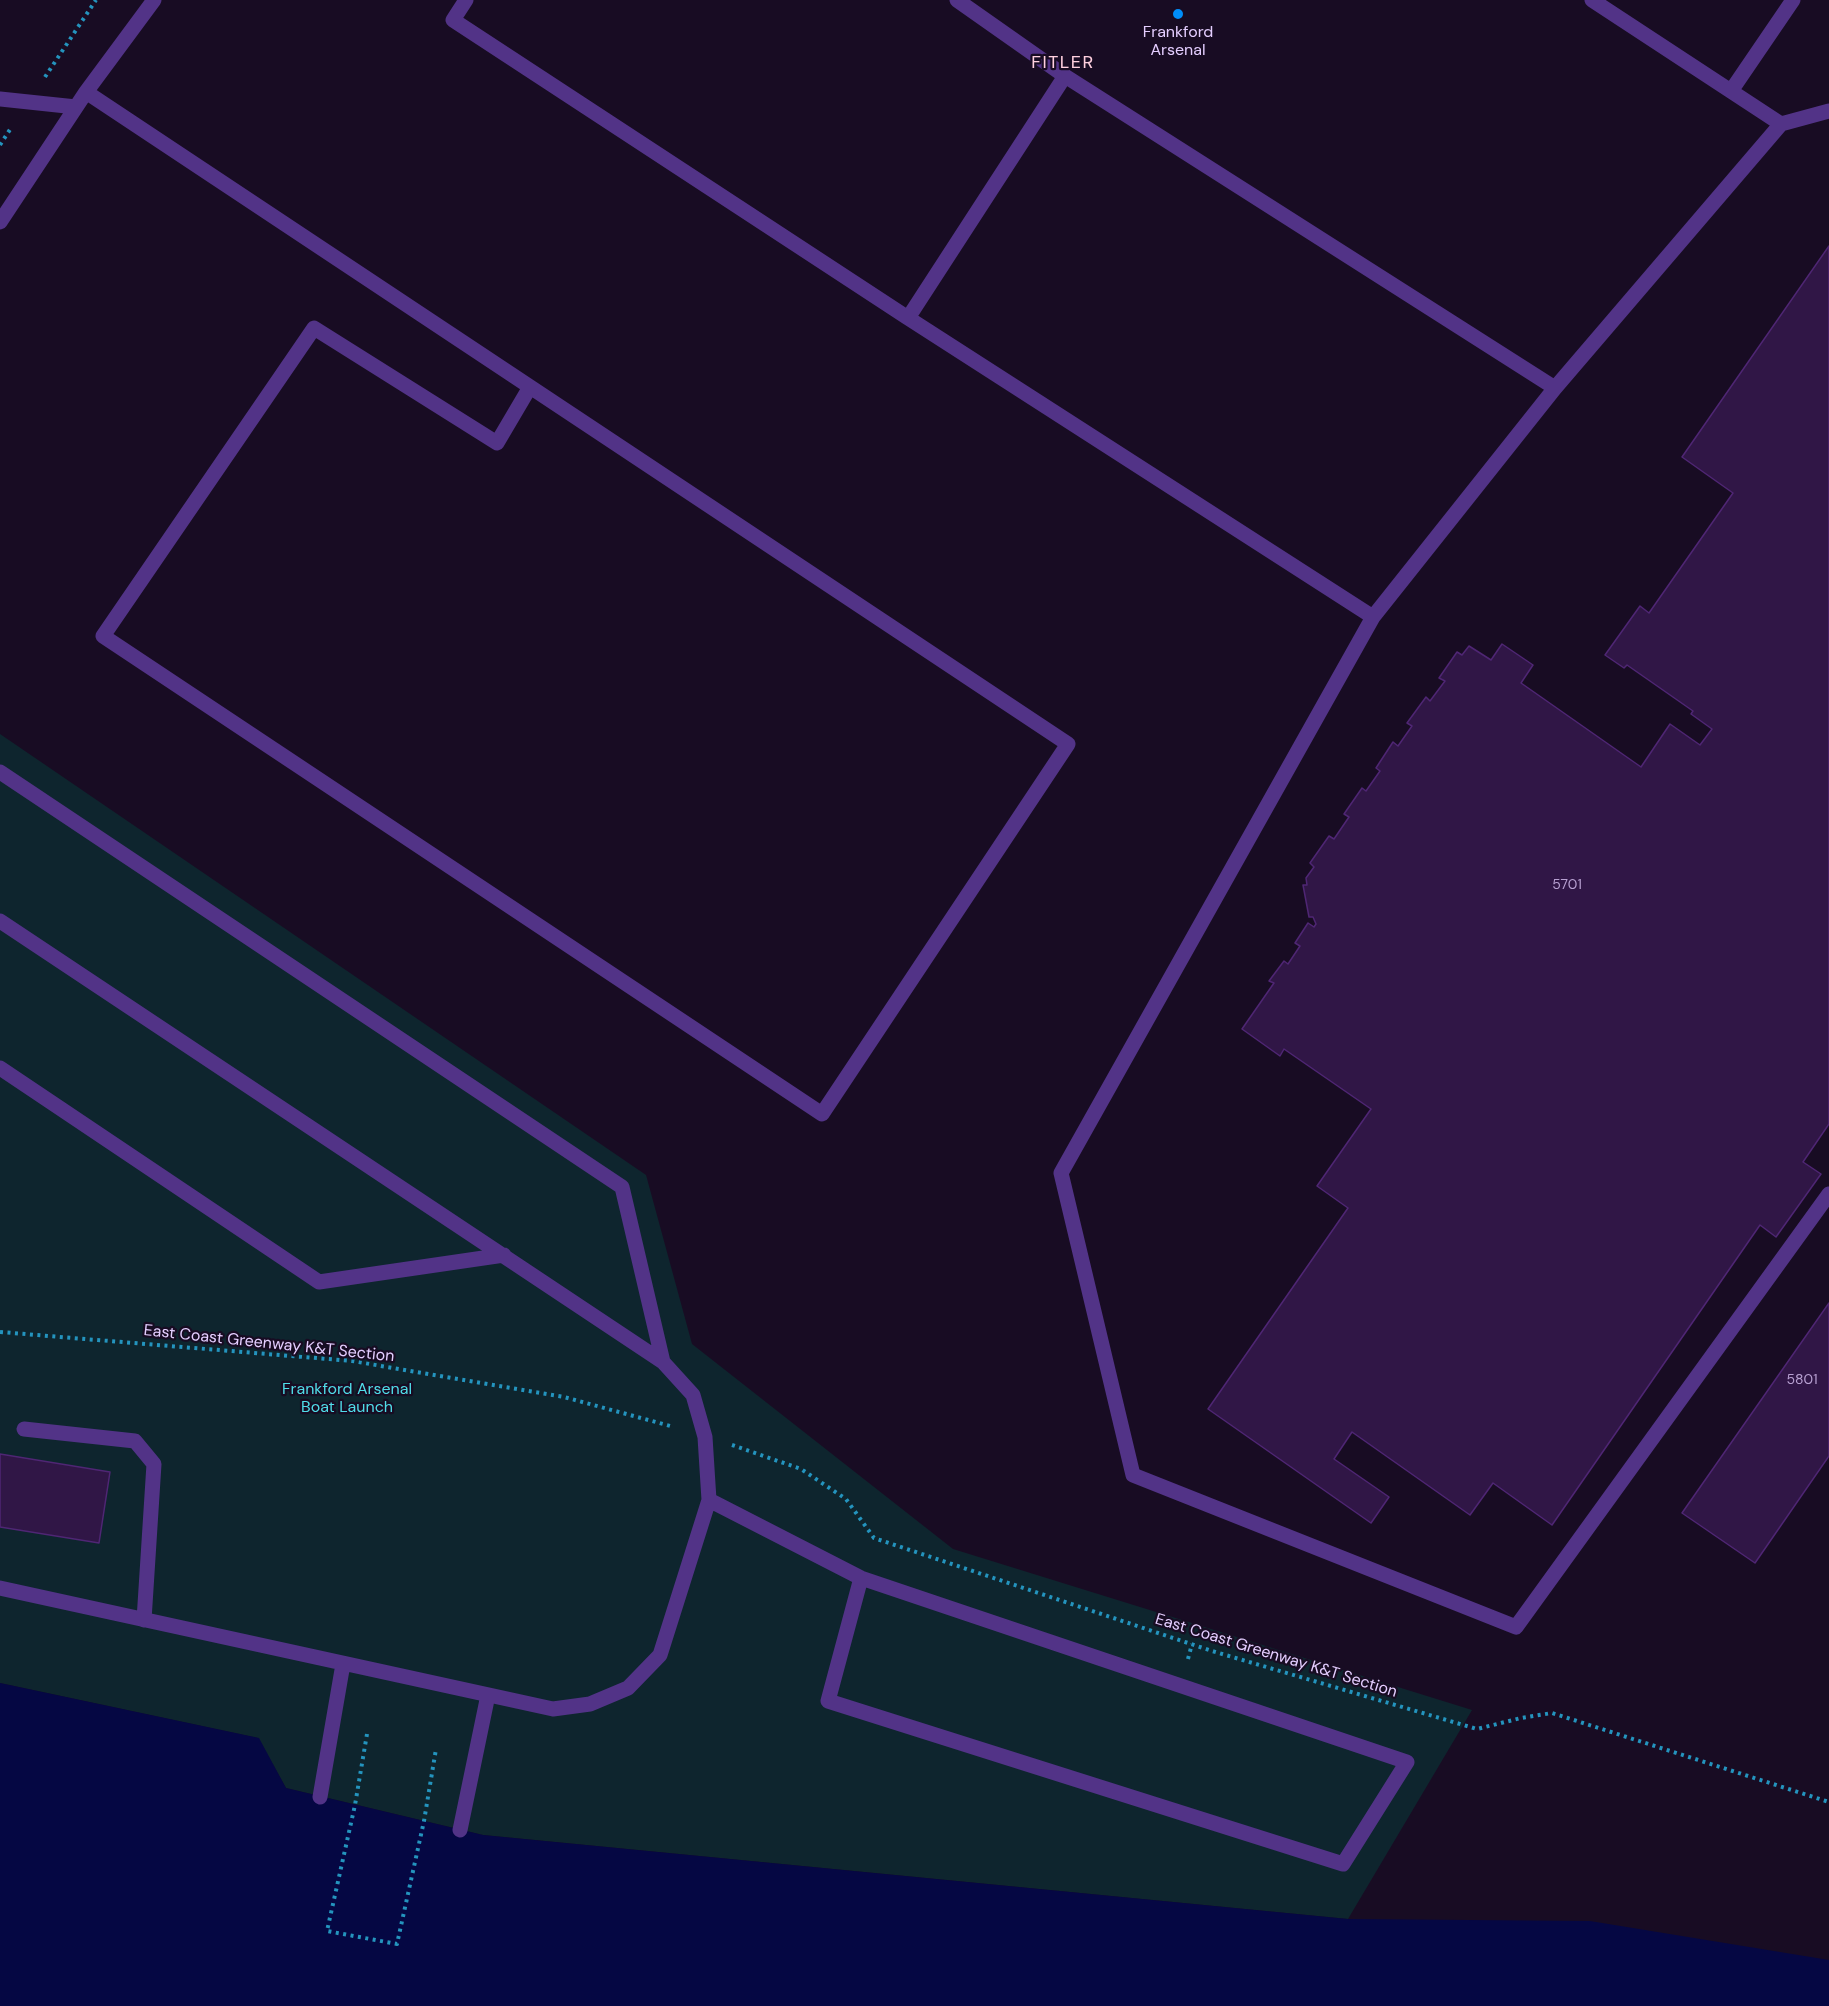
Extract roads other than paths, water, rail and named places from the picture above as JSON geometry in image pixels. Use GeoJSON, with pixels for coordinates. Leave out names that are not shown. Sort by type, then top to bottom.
{"type":"FeatureCollection","features":[{"type":"Feature","properties":{"kind":"lane"},"geometry":{"type":"LineString","coordinates":[[0,222],[86,92],[154,0]]}},
{"type":"Feature","properties":{"kind":"lane"},"geometry":{"type":"LineString","coordinates":[[466,0],[453,20],[908,318],[1373,617]]}},
{"type":"Feature","properties":{"kind":"lane"},"geometry":{"type":"LineString","coordinates":[[957,0],[1065,76],[1555,388]]}},
{"type":"Feature","properties":{"kind":"lane"},"geometry":{"type":"LineString","coordinates":[[1592,0],[1781,124]]}},
{"type":"Feature","properties":{"kind":"lane"},"geometry":{"type":"LineString","coordinates":[[1731,92],[1793,0]]}},
{"type":"Feature","properties":{"kind":"lane"},"geometry":{"type":"LineString","coordinates":[[908,318],[1065,76]]}},
{"type":"Feature","properties":{"kind":"lane"},"geometry":{"type":"LineString","coordinates":[[86,92],[1068,744],[822,1114],[103,636],[314,328],[497,443],[530,387]]}},
{"type":"Feature","properties":{"kind":"lane"},"geometry":{"type":"LineString","coordinates":[[0,99],[76,107]]}},
{"type":"Feature","properties":{"kind":"lane"},"geometry":{"type":"LineString","coordinates":[[1829,111],[1781,124],[1555,388],[1373,617],[1061,1173],[1133,1475],[1516,1627],[1829,1194]]}},
{"type":"Feature","properties":{"kind":"lane"},"geometry":{"type":"LineString","coordinates":[[0,772],[622,1187],[663,1362]]}},
{"type":"Feature","properties":{"kind":"lane"},"geometry":{"type":"LineString","coordinates":[[0,921],[663,1362],[693,1395],[705,1437],[709,1500],[660,1655],[628,1688],[590,1704],[554,1709],[0,1588]]}},
{"type":"Feature","properties":{"kind":"lane"},"geometry":{"type":"LineString","coordinates":[[0,1068],[319,1282],[504,1255]]}},
{"type":"Feature","properties":{"kind":"lane"},"geometry":{"type":"LineString","coordinates":[[24,1429],[135,1441],[154,1464],[144,1620]]}},
{"type":"Feature","properties":{"kind":"lane"},"geometry":{"type":"LineString","coordinates":[[709,1500],[861,1578],[1407,1762],[1344,1864],[828,1701],[861,1578]]}},
{"type":"Feature","properties":{"kind":"lane"},"geometry":{"type":"LineString","coordinates":[[320,1797],[343,1664]]}},
{"type":"Feature","properties":{"kind":"lane"},"geometry":{"type":"LineString","coordinates":[[460,1830],[488,1695]]}},
{"type":"Feature","properties":{"kind":"place","name":"Frankford Arsenal"},"geometry":{"type":"Point","coordinates":[1178,14]}},
{"type":"Feature","properties":{"kind":"district","name":"FITLER"},"geometry":{"type":"Point","coordinates":[1063,63]}},
{"type":"Feature","properties":{"kind":"park label","name":"Frankford Arsenal Boat Launch"},"geometry":{"type":"Point","coordinates":[347,1399]}}]}
